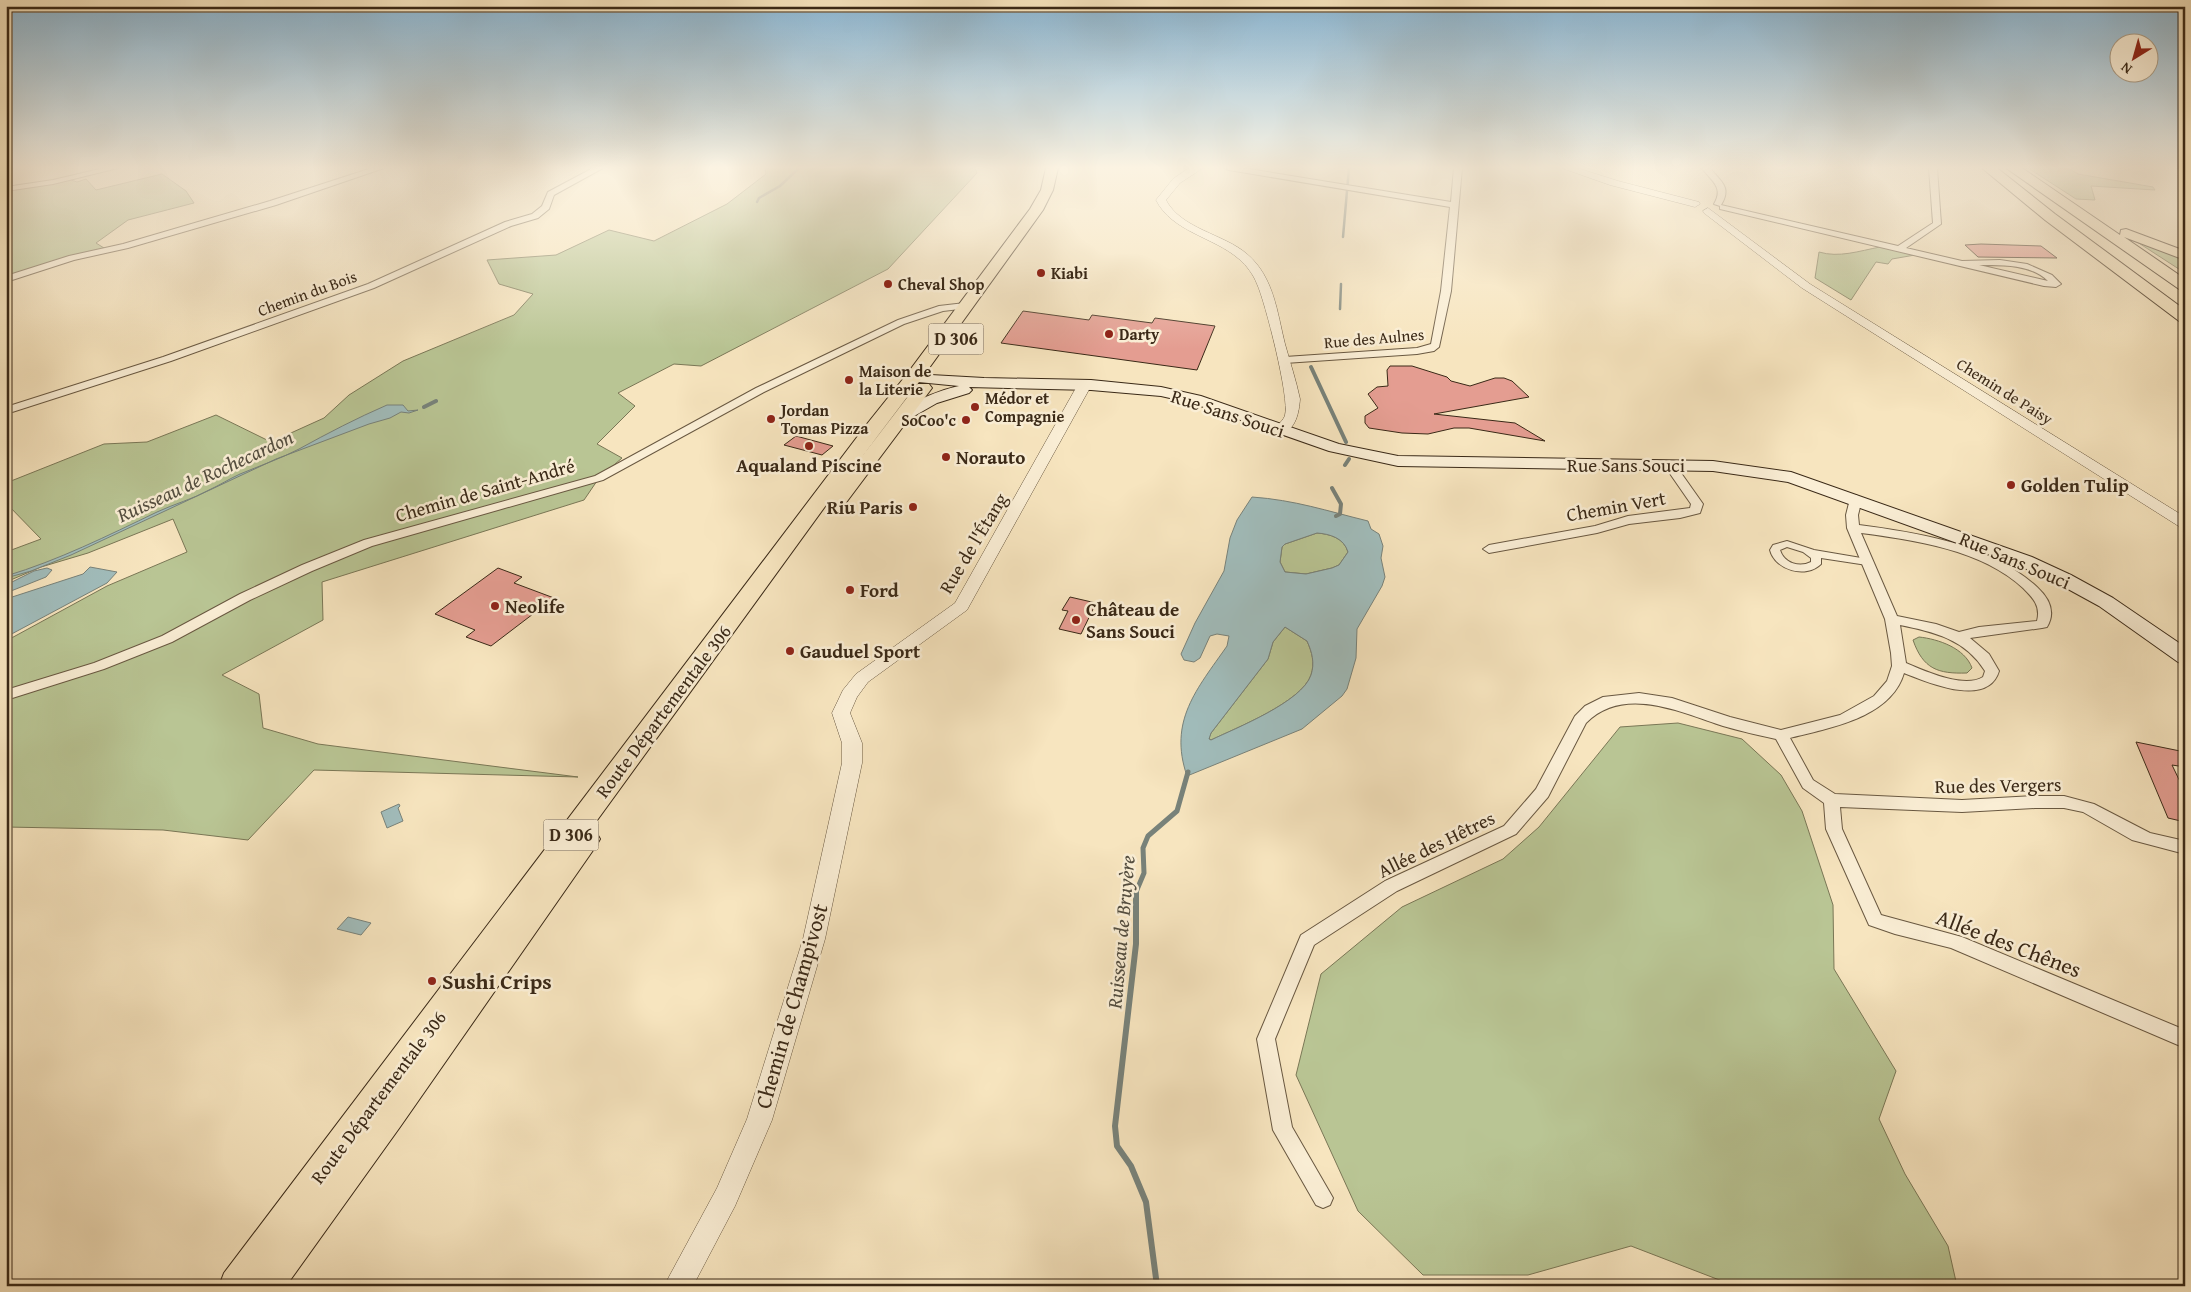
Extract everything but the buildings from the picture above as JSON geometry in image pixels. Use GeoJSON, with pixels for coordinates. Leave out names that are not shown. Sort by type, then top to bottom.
{"type":"FeatureCollection","features":[{"type":"Feature","properties":{"kind":"highway"},"geometry":{"type":"LineString","coordinates":[[2065,228],[2185,318]]}},
{"type":"Feature","properties":{"kind":"highway"},"geometry":{"type":"LineString","coordinates":[[2078,228],[2185,301]]}},
{"type":"Feature","properties":{"kind":"highway"},"geometry":{"type":"LineString","coordinates":[[2101,228],[2185,286]]}},
{"type":"Feature","properties":{"kind":"highway"},"geometry":{"type":"LineString","coordinates":[[2116,228],[2185,256]]}},
{"type":"Feature","properties":{"kind":"main road","name":"D 306"},"geometry":{"type":"LineString","coordinates":[[972,306],[1024,228]]}},
{"type":"Feature","properties":{"kind":"main road","name":"D 306"},"geometry":{"type":"LineString","coordinates":[[972,306],[1030,228]]}},
{"type":"Feature","properties":{"kind":"main road","name":"Route Départementale 306"},"geometry":{"type":"LineString","coordinates":[[264,1286],[389,1116],[652,748],[903,416],[918,385],[972,306]]}},
{"type":"Feature","properties":{"kind":"main road","name":"Route Départementale 306"},"geometry":{"type":"LineString","coordinates":[[237,1286],[873,428],[918,385]]}},
{"type":"Feature","properties":{"kind":"main road","name":"Rue Sans Souci"},"geometry":{"type":"LineString","coordinates":[[918,385],[936,390],[971,390],[1036,385]]}},
{"type":"Feature","properties":{"kind":"main road","name":"Rue Sans Souci"},"geometry":{"type":"LineString","coordinates":[[918,385],[1128,387],[1173,393],[1196,399],[1335,448],[1398,461],[1429,463],[1713,466],[1771,473],[1818,485],[2009,555],[2064,579],[2106,602],[2185,657]]}},
{"type":"Feature","properties":{"kind":"main road"},"geometry":{"type":"LineString","coordinates":[[903,416],[933,397],[947,392],[971,390]]}},
{"type":"Feature","properties":{"kind":"street"},"geometry":{"type":"LineString","coordinates":[[6,279],[72,258],[125,246],[186,228]]}},
{"type":"Feature","properties":{"kind":"street","name":"Chemin du Bois"},"geometry":{"type":"LineString","coordinates":[[6,411],[204,346],[380,282],[499,228]]}},
{"type":"Feature","properties":{"kind":"street"},"geometry":{"type":"LineString","coordinates":[[1196,228],[1232,247],[1252,264],[1268,295],[1285,360],[1294,406],[1292,416],[1281,430]]}},
{"type":"Feature","properties":{"kind":"street","name":"Rue des Aulnes"},"geometry":{"type":"LineString","coordinates":[[1285,360],[1417,352],[1434,347],[1438,341],[1446,291],[1453,228]]}},
{"type":"Feature","properties":{"kind":"street","name":"Chemin de Paisy"},"geometry":{"type":"LineString","coordinates":[[1731,228],[1775,264],[1806,286],[2185,524]]}},
{"type":"Feature","properties":{"kind":"street"},"geometry":{"type":"LineString","coordinates":[[1816,228],[1900,248],[1964,264],[2044,283],[2056,284],[2054,280],[2043,274],[2022,266],[1991,262],[1964,264]]}},
{"type":"Feature","properties":{"kind":"street"},"geometry":{"type":"LineString","coordinates":[[1900,248],[1930,228]]}},
{"type":"Feature","properties":{"kind":"street","name":"Chemin de Saint-André"},"geometry":{"type":"LineString","coordinates":[[6,695],[99,666],[167,639],[280,580],[368,543],[599,478],[760,390],[901,322],[942,308],[972,306]]}},
{"type":"Feature","properties":{"kind":"street","name":"Rue de l'Étang"},"geometry":{"type":"LineString","coordinates":[[841,713],[849,696],[862,678],[961,606],[1084,386]]}},
{"type":"Feature","properties":{"kind":"street","name":"Chemin Vert"},"geometry":{"type":"LineString","coordinates":[[1489,549],[1598,529],[1628,520],[1680,514],[1696,510],[1697,504],[1670,465]]}},
{"type":"Feature","properties":{"kind":"street"},"geometry":{"type":"LineString","coordinates":[[1856,499],[1852,515],[1853,528],[1892,620],[1899,666],[1941,681],[1969,686],[1982,685],[1989,680],[1992,671],[1984,655],[1971,644],[1937,629],[1892,620]]}},
{"type":"Feature","properties":{"kind":"street"},"geometry":{"type":"LineString","coordinates":[[1853,528],[1927,541],[1983,559],[2028,584],[2044,602],[2046,616],[2042,624],[2005,630],[1974,631],[1958,637]]}},
{"type":"Feature","properties":{"kind":"street"},"geometry":{"type":"LineString","coordinates":[[1812,553],[1867,562]]}},
{"type":"Feature","properties":{"kind":"street","name":"Allée des Hêtres"},"geometry":{"type":"LineString","coordinates":[[1323,1198],[1283,1130],[1266,1039],[1307,940],[1391,886],[1510,830],[1542,792],[1580,720],[1590,710],[1608,701],[1639,698],[1672,703],[1728,722],[1780,735],[1844,719],[1879,700],[1894,683],[1899,666]]}},
{"type":"Feature","properties":{"kind":"street","name":"Chemin de Champivost"},"geometry":{"type":"LineString","coordinates":[[678,1286],[726,1197],[759,1120],[814,939],[852,763],[852,743],[841,713]]}},
{"type":"Feature","properties":{"kind":"street"},"geometry":{"type":"LineString","coordinates":[[1780,735],[1808,784],[1832,800]]}},
{"type":"Feature","properties":{"kind":"street","name":"Rue des Vergers"},"geometry":{"type":"LineString","coordinates":[[1832,800],[1896,805],[1963,806],[2057,802],[2076,804],[2101,813],[2142,837],[2185,848]]}},
{"type":"Feature","properties":{"kind":"street","name":"Allée des Chênes"},"geometry":{"type":"LineString","coordinates":[[1832,800],[1834,829],[1875,920],[1893,928],[1936,934],[2185,1039]]}},
{"type":"Feature","properties":{"kind":"green space"},"geometry":{"type":"Polygon","coordinates":[[[6,228],[116,228],[96,243],[104,248],[6,277],[6,228]]]}},
{"type":"Feature","properties":{"kind":"green space"},"geometry":{"type":"Polygon","coordinates":[[[679,228],[926,228],[888,269],[701,366],[674,364],[618,393],[635,406],[597,444],[622,458],[599,478],[584,500],[322,582],[323,620],[222,675],[259,694],[263,728],[318,744],[578,777],[314,770],[248,840],[163,830],[6,827],[6,641],[107,586],[187,552],[173,519],[88,553],[41,567],[6,582],[6,552],[41,539],[6,503],[6,483],[104,444],[147,442],[216,415],[271,442],[324,418],[349,395],[403,361],[514,315],[533,294],[499,284],[487,260],[556,255],[609,230],[654,241],[679,228]]]}},
{"type":"Feature","properties":{"kind":"green space"},"geometry":{"type":"Polygon","coordinates":[[[2131,238],[2185,258],[2185,273],[2131,238]]]}},
{"type":"Feature","properties":{"kind":"green space"},"geometry":{"type":"Polygon","coordinates":[[[1880,247],[1915,255],[1892,259],[1888,264],[1876,262],[1851,300],[1815,278],[1819,252],[1842,254],[1880,247]]]}},
{"type":"Feature","properties":{"kind":"green space"},"geometry":{"type":"Polygon","coordinates":[[[1317,533],[1327,534],[1336,538],[1346,547],[1348,552],[1339,565],[1306,574],[1285,572],[1280,562],[1282,547],[1285,544],[1317,533]]]}},
{"type":"Feature","properties":{"kind":"green space"},"geometry":{"type":"Polygon","coordinates":[[[1285,627],[1307,641],[1310,649],[1313,662],[1312,671],[1305,685],[1295,695],[1267,713],[1211,740],[1209,738],[1211,733],[1268,659],[1273,642],[1285,627]]]}},
{"type":"Feature","properties":{"kind":"green space"},"geometry":{"type":"Polygon","coordinates":[[[1919,637],[1942,642],[1957,650],[1972,668],[1967,673],[1957,673],[1940,671],[1933,668],[1922,658],[1917,650],[1913,640],[1919,637]]]}},
{"type":"Feature","properties":{"kind":"green space"},"geometry":{"type":"Polygon","coordinates":[[[1678,723],[1742,739],[1781,775],[1802,811],[1833,905],[1834,969],[1896,1071],[1879,1119],[1905,1174],[1948,1246],[1957,1286],[1735,1286],[1631,1246],[1528,1275],[1423,1275],[1358,1211],[1296,1075],[1321,974],[1402,907],[1503,859],[1539,827],[1620,727],[1678,723]]]}},
{"type":"Feature","properties":{"kind":"water"},"geometry":{"type":"Polygon","coordinates":[[[387,405],[403,405],[408,411],[418,410],[409,413],[401,412],[390,418],[287,455],[387,405]]]}},
{"type":"Feature","properties":{"kind":"water"},"geometry":{"type":"Polygon","coordinates":[[[267,463],[71,555],[31,571],[6,578],[6,576],[45,563],[83,547],[267,463]]]}},
{"type":"Feature","properties":{"kind":"water"},"geometry":{"type":"Polygon","coordinates":[[[1252,497],[1297,503],[1368,521],[1371,529],[1379,534],[1383,546],[1381,558],[1385,577],[1382,586],[1357,629],[1356,658],[1347,689],[1342,696],[1302,729],[1187,776],[1182,756],[1183,722],[1196,692],[1227,646],[1229,636],[1217,634],[1210,636],[1200,658],[1194,662],[1184,660],[1181,654],[1195,623],[1224,571],[1230,538],[1237,520],[1252,497]],[[1317,533],[1285,544],[1282,547],[1280,562],[1285,572],[1306,574],[1339,565],[1348,552],[1346,547],[1336,538],[1327,534],[1317,533]],[[1285,627],[1273,642],[1268,659],[1211,733],[1209,739],[1211,740],[1267,713],[1295,695],[1305,685],[1312,671],[1313,662],[1310,649],[1307,641],[1285,627]]]}},
{"type":"Feature","properties":{"kind":"water"},"geometry":{"type":"Polygon","coordinates":[[[90,567],[117,572],[107,583],[6,637],[6,599],[83,574],[90,567]]]}},
{"type":"Feature","properties":{"kind":"water"},"geometry":{"type":"Polygon","coordinates":[[[47,568],[52,570],[46,577],[6,593],[6,585],[34,571],[47,568]]]}},
{"type":"Feature","properties":{"kind":"water"},"geometry":{"type":"Polygon","coordinates":[[[399,804],[398,808],[403,821],[387,828],[381,812],[399,804]]]}},
{"type":"Feature","properties":{"kind":"water"},"geometry":{"type":"Polygon","coordinates":[[[348,917],[371,923],[361,935],[337,929],[348,917]]]}},
{"type":"Feature","properties":{"kind":"waterway"},"geometry":{"type":"LineString","coordinates":[[1343,237],[1344,228]]}},
{"type":"Feature","properties":{"kind":"waterway"},"geometry":{"type":"LineString","coordinates":[[1340,309],[1341,284]]}},
{"type":"Feature","properties":{"kind":"waterway"},"geometry":{"type":"LineString","coordinates":[[1311,367],[1346,442]]}},
{"type":"Feature","properties":{"kind":"waterway","name":"Ruisseau de Rochecardon"},"geometry":{"type":"LineString","coordinates":[[424,407],[436,401]]}},
{"type":"Feature","properties":{"kind":"waterway"},"geometry":{"type":"LineString","coordinates":[[1345,465],[1349,459]]}},
{"type":"Feature","properties":{"kind":"waterway","name":"Ruisseau de Bruyère"},"geometry":{"type":"LineString","coordinates":[[1332,488],[1341,504],[1340,514],[1336,516]]}},
{"type":"Feature","properties":{"kind":"waterway","name":"Ruisseau de Bruyère"},"geometry":{"type":"LineString","coordinates":[[1136,892],[1144,873],[1143,848],[1148,836],[1177,811],[1188,772]]}},
{"type":"Feature","properties":{"kind":"waterway","name":"Ruisseau de Bruyère"},"geometry":{"type":"LineString","coordinates":[[1136,892],[1136,944],[1115,1126],[1117,1146],[1131,1166],[1146,1202],[1157,1286]]}},
{"type":"Feature","properties":{"kind":"place","name":"Kiabi"},"geometry":{"type":"Point","coordinates":[1041,273]}},
{"type":"Feature","properties":{"kind":"place","name":"Cheval Shop"},"geometry":{"type":"Point","coordinates":[888,284]}},
{"type":"Feature","properties":{"kind":"place","name":"Darty"},"geometry":{"type":"Point","coordinates":[1109,334]}},
{"type":"Feature","properties":{"kind":"place","name":"Maison de la Literie"},"geometry":{"type":"Point","coordinates":[849,380]}},
{"type":"Feature","properties":{"kind":"place","name":"Médor et Compagnie"},"geometry":{"type":"Point","coordinates":[975,407]}},
{"type":"Feature","properties":{"kind":"place","name":"Jordan Tomas Pizza"},"geometry":{"type":"Point","coordinates":[771,419]}},
{"type":"Feature","properties":{"kind":"place","name":"SoCoo'c"},"geometry":{"type":"Point","coordinates":[966,420]}},
{"type":"Feature","properties":{"kind":"place","name":"Aqualand Piscine"},"geometry":{"type":"Point","coordinates":[809,446]}},
{"type":"Feature","properties":{"kind":"place","name":"Norauto"},"geometry":{"type":"Point","coordinates":[946,457]}},
{"type":"Feature","properties":{"kind":"place","name":"Golden Tulip"},"geometry":{"type":"Point","coordinates":[2011,485]}},
{"type":"Feature","properties":{"kind":"place","name":"Riu Paris"},"geometry":{"type":"Point","coordinates":[913,507]}},
{"type":"Feature","properties":{"kind":"place","name":"Ford"},"geometry":{"type":"Point","coordinates":[850,590]}},
{"type":"Feature","properties":{"kind":"place","name":"Neolife"},"geometry":{"type":"Point","coordinates":[495,606]}},
{"type":"Feature","properties":{"kind":"place","name":"Château de Sans Souci"},"geometry":{"type":"Point","coordinates":[1076,620]}},
{"type":"Feature","properties":{"kind":"place","name":"Gauduel Sport"},"geometry":{"type":"Point","coordinates":[790,651]}},
{"type":"Feature","properties":{"kind":"place","name":"Sushi Crips"},"geometry":{"type":"Point","coordinates":[432,981]}}]}
